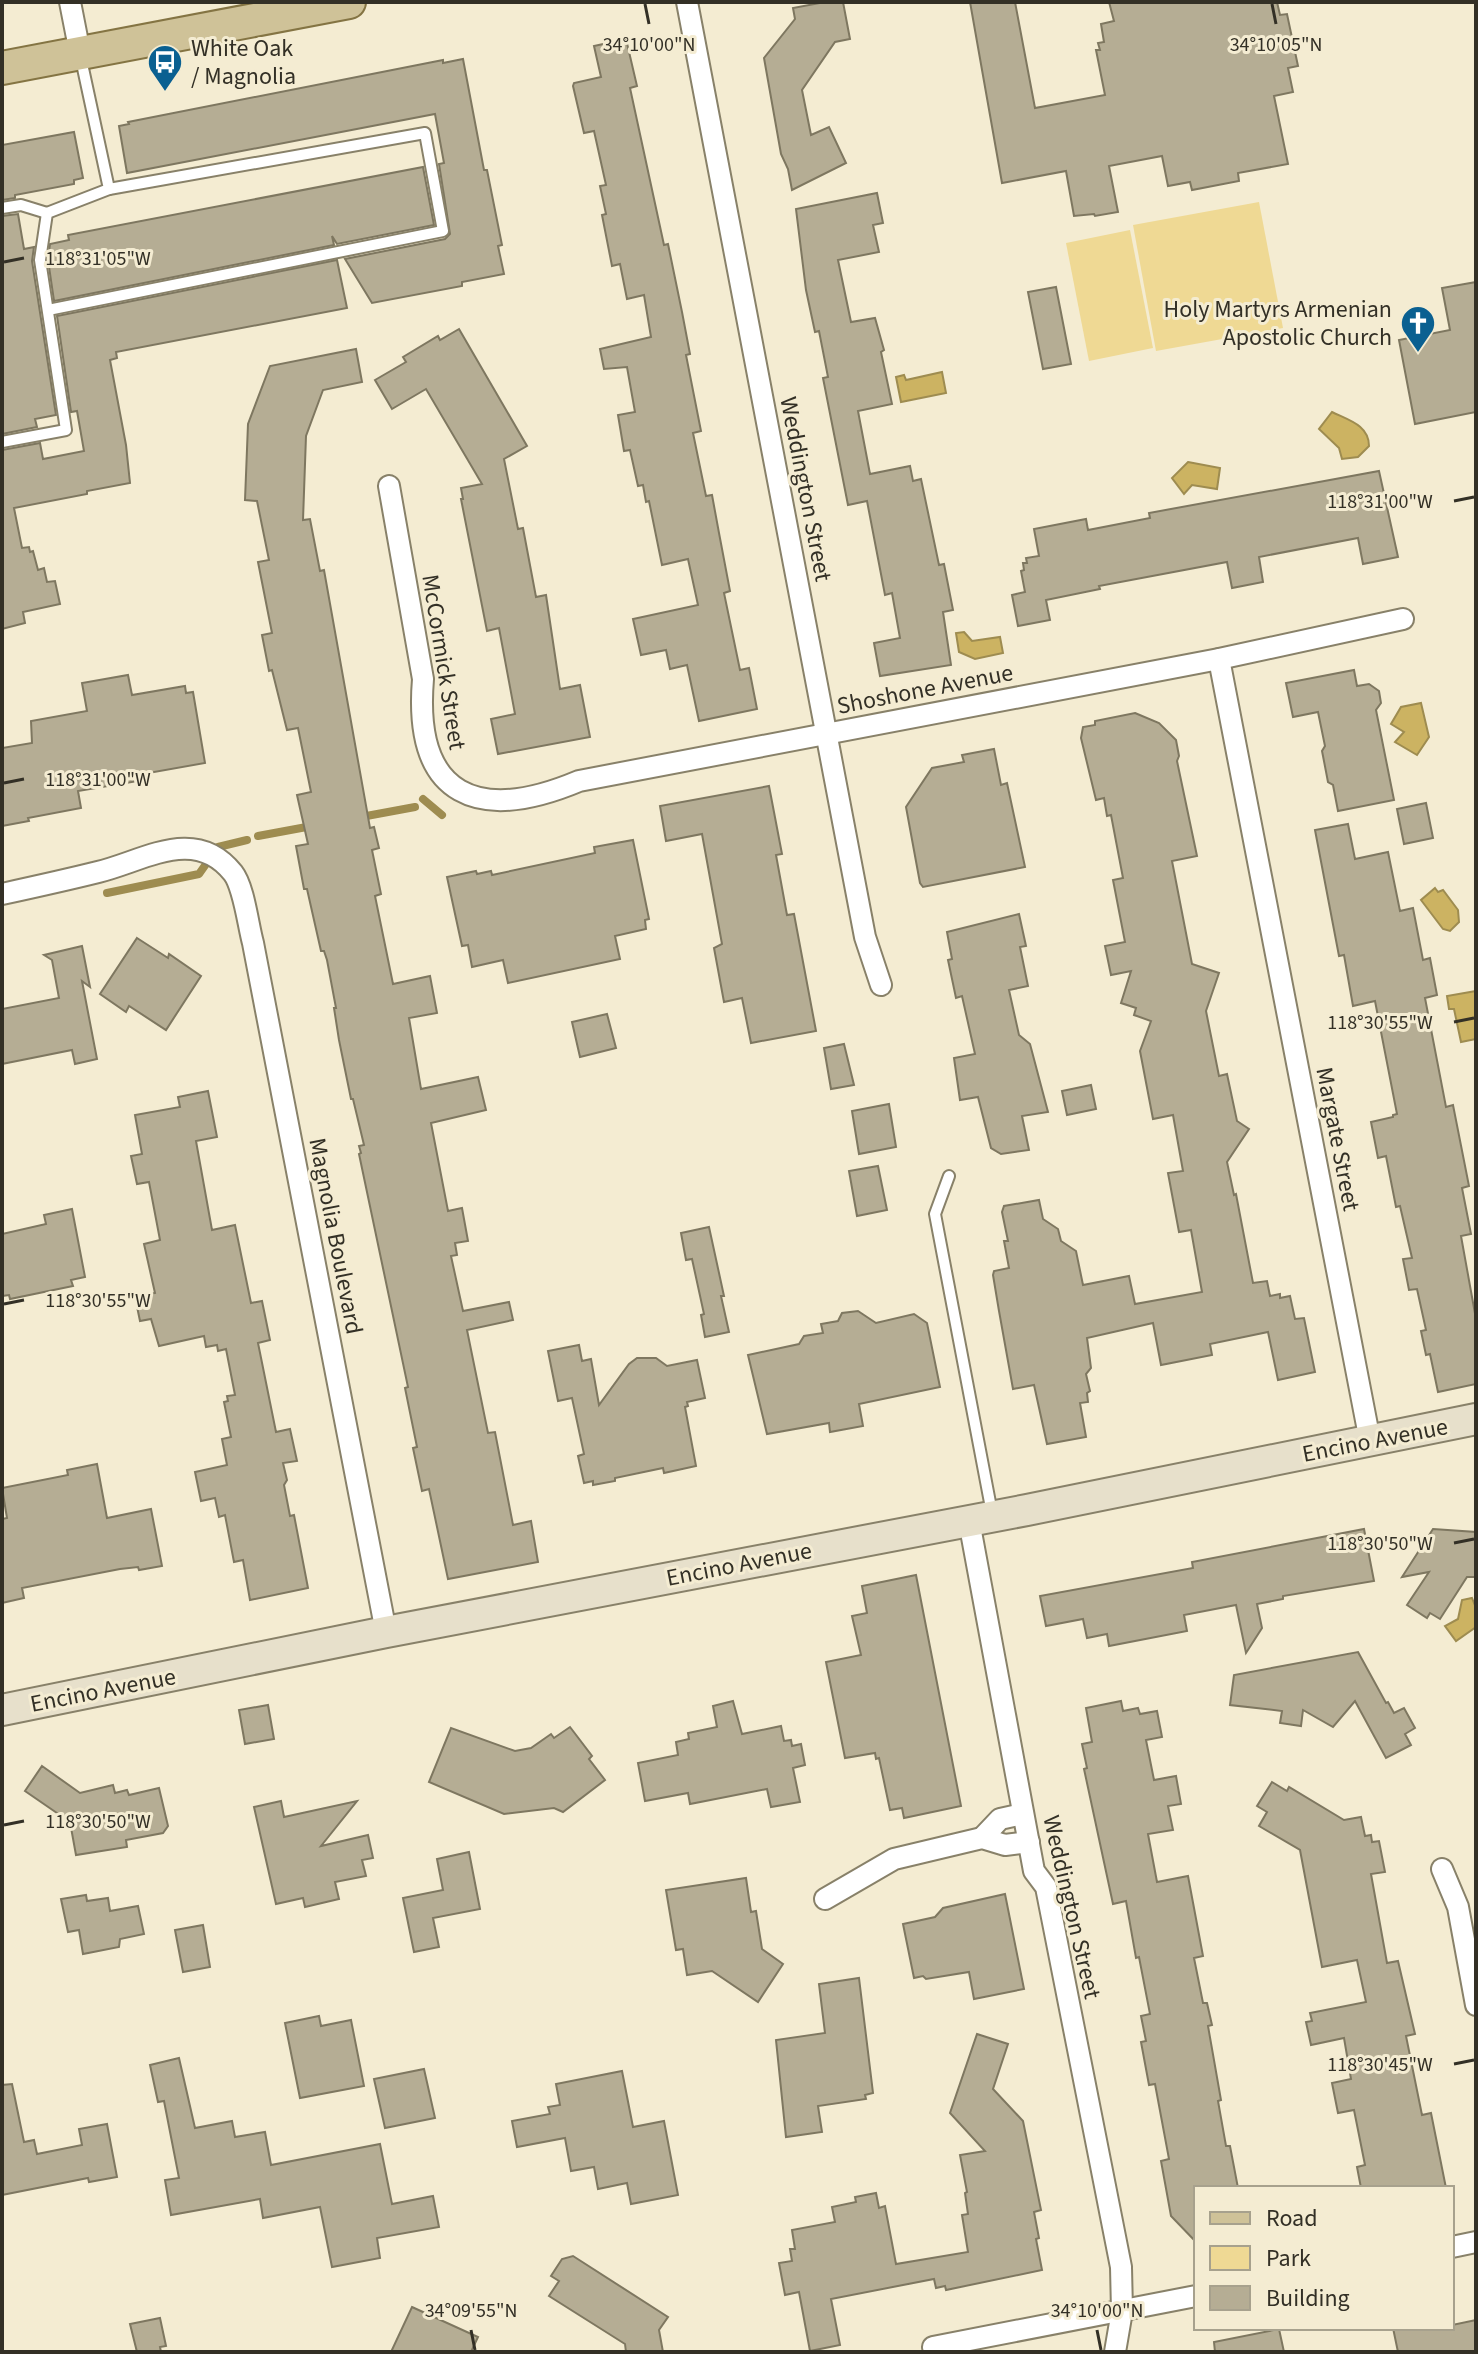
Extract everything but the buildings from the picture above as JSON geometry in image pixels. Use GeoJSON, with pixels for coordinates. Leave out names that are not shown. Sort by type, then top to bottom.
{"type":"FeatureCollection","features":[{"type":"Feature","properties":{"kind":"main road"},"geometry":{"type":"LineString","coordinates":[[2,68],[349,2]]}},
{"type":"Feature","properties":{"kind":"street"},"geometry":{"type":"LineString","coordinates":[[70,2],[80,53]]}},
{"type":"Feature","properties":{"kind":"street","name":"Weddington Street"},"geometry":{"type":"LineString","coordinates":[[687,2],[865,937],[881,985]]}},
{"type":"Feature","properties":{"kind":"street","name":"McCormick Street"},"geometry":{"type":"LineString","coordinates":[[389,486],[423,679],[421,710],[426,744],[439,772],[458,791]]}},
{"type":"Feature","properties":{"kind":"street","name":"Shoshone Avenue"},"geometry":{"type":"LineString","coordinates":[[458,791],[485,800],[518,800],[549,794],[579,781],[1219,659],[1403,619]]}},
{"type":"Feature","properties":{"kind":"street","name":"Margate Street"},"geometry":{"type":"LineString","coordinates":[[1219,659],[1370,1441]]}},
{"type":"Feature","properties":{"kind":"street","name":"Magnolia Boulevard"},"geometry":{"type":"LineString","coordinates":[[2,894],[102,872],[150,854],[191,848],[218,857],[236,876],[253,943],[386,1632]]}},
{"type":"Feature","properties":{"kind":"street","name":"Encino Avenue"},"geometry":{"type":"LineString","coordinates":[[2,1710],[1476,1419]]}},
{"type":"Feature","properties":{"kind":"street","name":"Weddington Street"},"geometry":{"type":"LineString","coordinates":[[981,1519],[1023,1814],[1034,1871],[1046,1887],[1121,2267],[1122,2311],[1115,2352]]}},
{"type":"Feature","properties":{"kind":"street"},"geometry":{"type":"LineString","coordinates":[[982,1838],[1000,1819],[1023,1814]]}},
{"type":"Feature","properties":{"kind":"street"},"geometry":{"type":"LineString","coordinates":[[825,1899],[894,1859],[982,1838],[1005,1845],[1029,1842]]}},
{"type":"Feature","properties":{"kind":"street"},"geometry":{"type":"LineString","coordinates":[[1442,1869],[1458,1907],[1476,2005]]}},
{"type":"Feature","properties":{"kind":"street"},"geometry":{"type":"LineString","coordinates":[[1454,2247],[1476,2242]]}},
{"type":"Feature","properties":{"kind":"street"},"geometry":{"type":"LineString","coordinates":[[933,2347],[1194,2296]]}},
{"type":"Feature","properties":{"kind":"lane"},"geometry":{"type":"LineString","coordinates":[[80,53],[109,189]]}},
{"type":"Feature","properties":{"kind":"lane"},"geometry":{"type":"LineString","coordinates":[[2,208],[21,205],[47,213],[109,189],[425,133],[443,231],[48,310]]}},
{"type":"Feature","properties":{"kind":"lane"},"geometry":{"type":"LineString","coordinates":[[2,442],[66,430],[40,260],[47,213]]}},
{"type":"Feature","properties":{"kind":"lane","name":"Weddington Street"},"geometry":{"type":"LineString","coordinates":[[949,1176],[935,1214],[981,1519]]}},
{"type":"Feature","properties":{"kind":"green space"},"geometry":{"type":"Polygon","coordinates":[[[1259,202],[1283,328],[1156,351],[1133,225],[1259,202]]]}},
{"type":"Feature","properties":{"kind":"green space"},"geometry":{"type":"Polygon","coordinates":[[[1130,230],[1153,348],[1089,361],[1066,243],[1130,230]]]}},
{"type":"Feature","properties":{"kind":"shaded area"},"geometry":{"type":"Polygon","coordinates":[[[942,372],[946,393],[901,402],[896,377],[904,375],[906,380],[942,372]]]}},
{"type":"Feature","properties":{"kind":"shaded area"},"geometry":{"type":"Polygon","coordinates":[[[1332,412],[1356,424],[1365,433],[1369,446],[1358,457],[1342,459],[1339,448],[1319,429],[1332,412]]]}},
{"type":"Feature","properties":{"kind":"shaded area"},"geometry":{"type":"Polygon","coordinates":[[[1188,462],[1220,468],[1217,489],[1192,485],[1184,494],[1172,478],[1188,462]]]}},
{"type":"Feature","properties":{"kind":"shaded area"},"geometry":{"type":"Polygon","coordinates":[[[964,632],[972,641],[1000,637],[1003,653],[975,659],[959,652],[956,633],[964,632]]]}},
{"type":"Feature","properties":{"kind":"shaded area"},"geometry":{"type":"Polygon","coordinates":[[[1421,703],[1429,737],[1417,755],[1395,742],[1404,732],[1391,724],[1401,707],[1421,703]]]}},
{"type":"Feature","properties":{"kind":"shaded area"},"geometry":{"type":"Polygon","coordinates":[[[1435,888],[1438,892],[1443,890],[1458,910],[1459,922],[1450,931],[1443,929],[1421,900],[1435,888]]]}},
{"type":"Feature","properties":{"kind":"shaded area"},"geometry":{"type":"Polygon","coordinates":[[[1476,991],[1476,1039],[1461,1042],[1454,1009],[1449,1009],[1447,996],[1476,991]]]}},
{"type":"Feature","properties":{"kind":"shaded area"},"geometry":{"type":"Polygon","coordinates":[[[1472,1598],[1476,1608],[1476,1627],[1456,1641],[1445,1626],[1458,1619],[1462,1600],[1472,1598]]]}},
{"type":"Feature","properties":{"kind":"waterway"},"geometry":{"type":"LineString","coordinates":[[423,799],[442,815]]}},
{"type":"Feature","properties":{"kind":"waterway"},"geometry":{"type":"LineString","coordinates":[[361,817],[415,807]]}},
{"type":"Feature","properties":{"kind":"waterway"},"geometry":{"type":"LineString","coordinates":[[258,836],[312,826]]}},
{"type":"Feature","properties":{"kind":"waterway"},"geometry":{"type":"LineString","coordinates":[[107,893],[199,874],[218,847],[247,840]]}},
{"type":"Feature","properties":{"kind":"place","name":"White Oak / Magnolia"},"geometry":{"type":"Point","coordinates":[165,93]}},
{"type":"Feature","properties":{"kind":"place","name":"Holy Martyrs Armenian Apostolic Church"},"geometry":{"type":"Point","coordinates":[1418,354]}}]}
